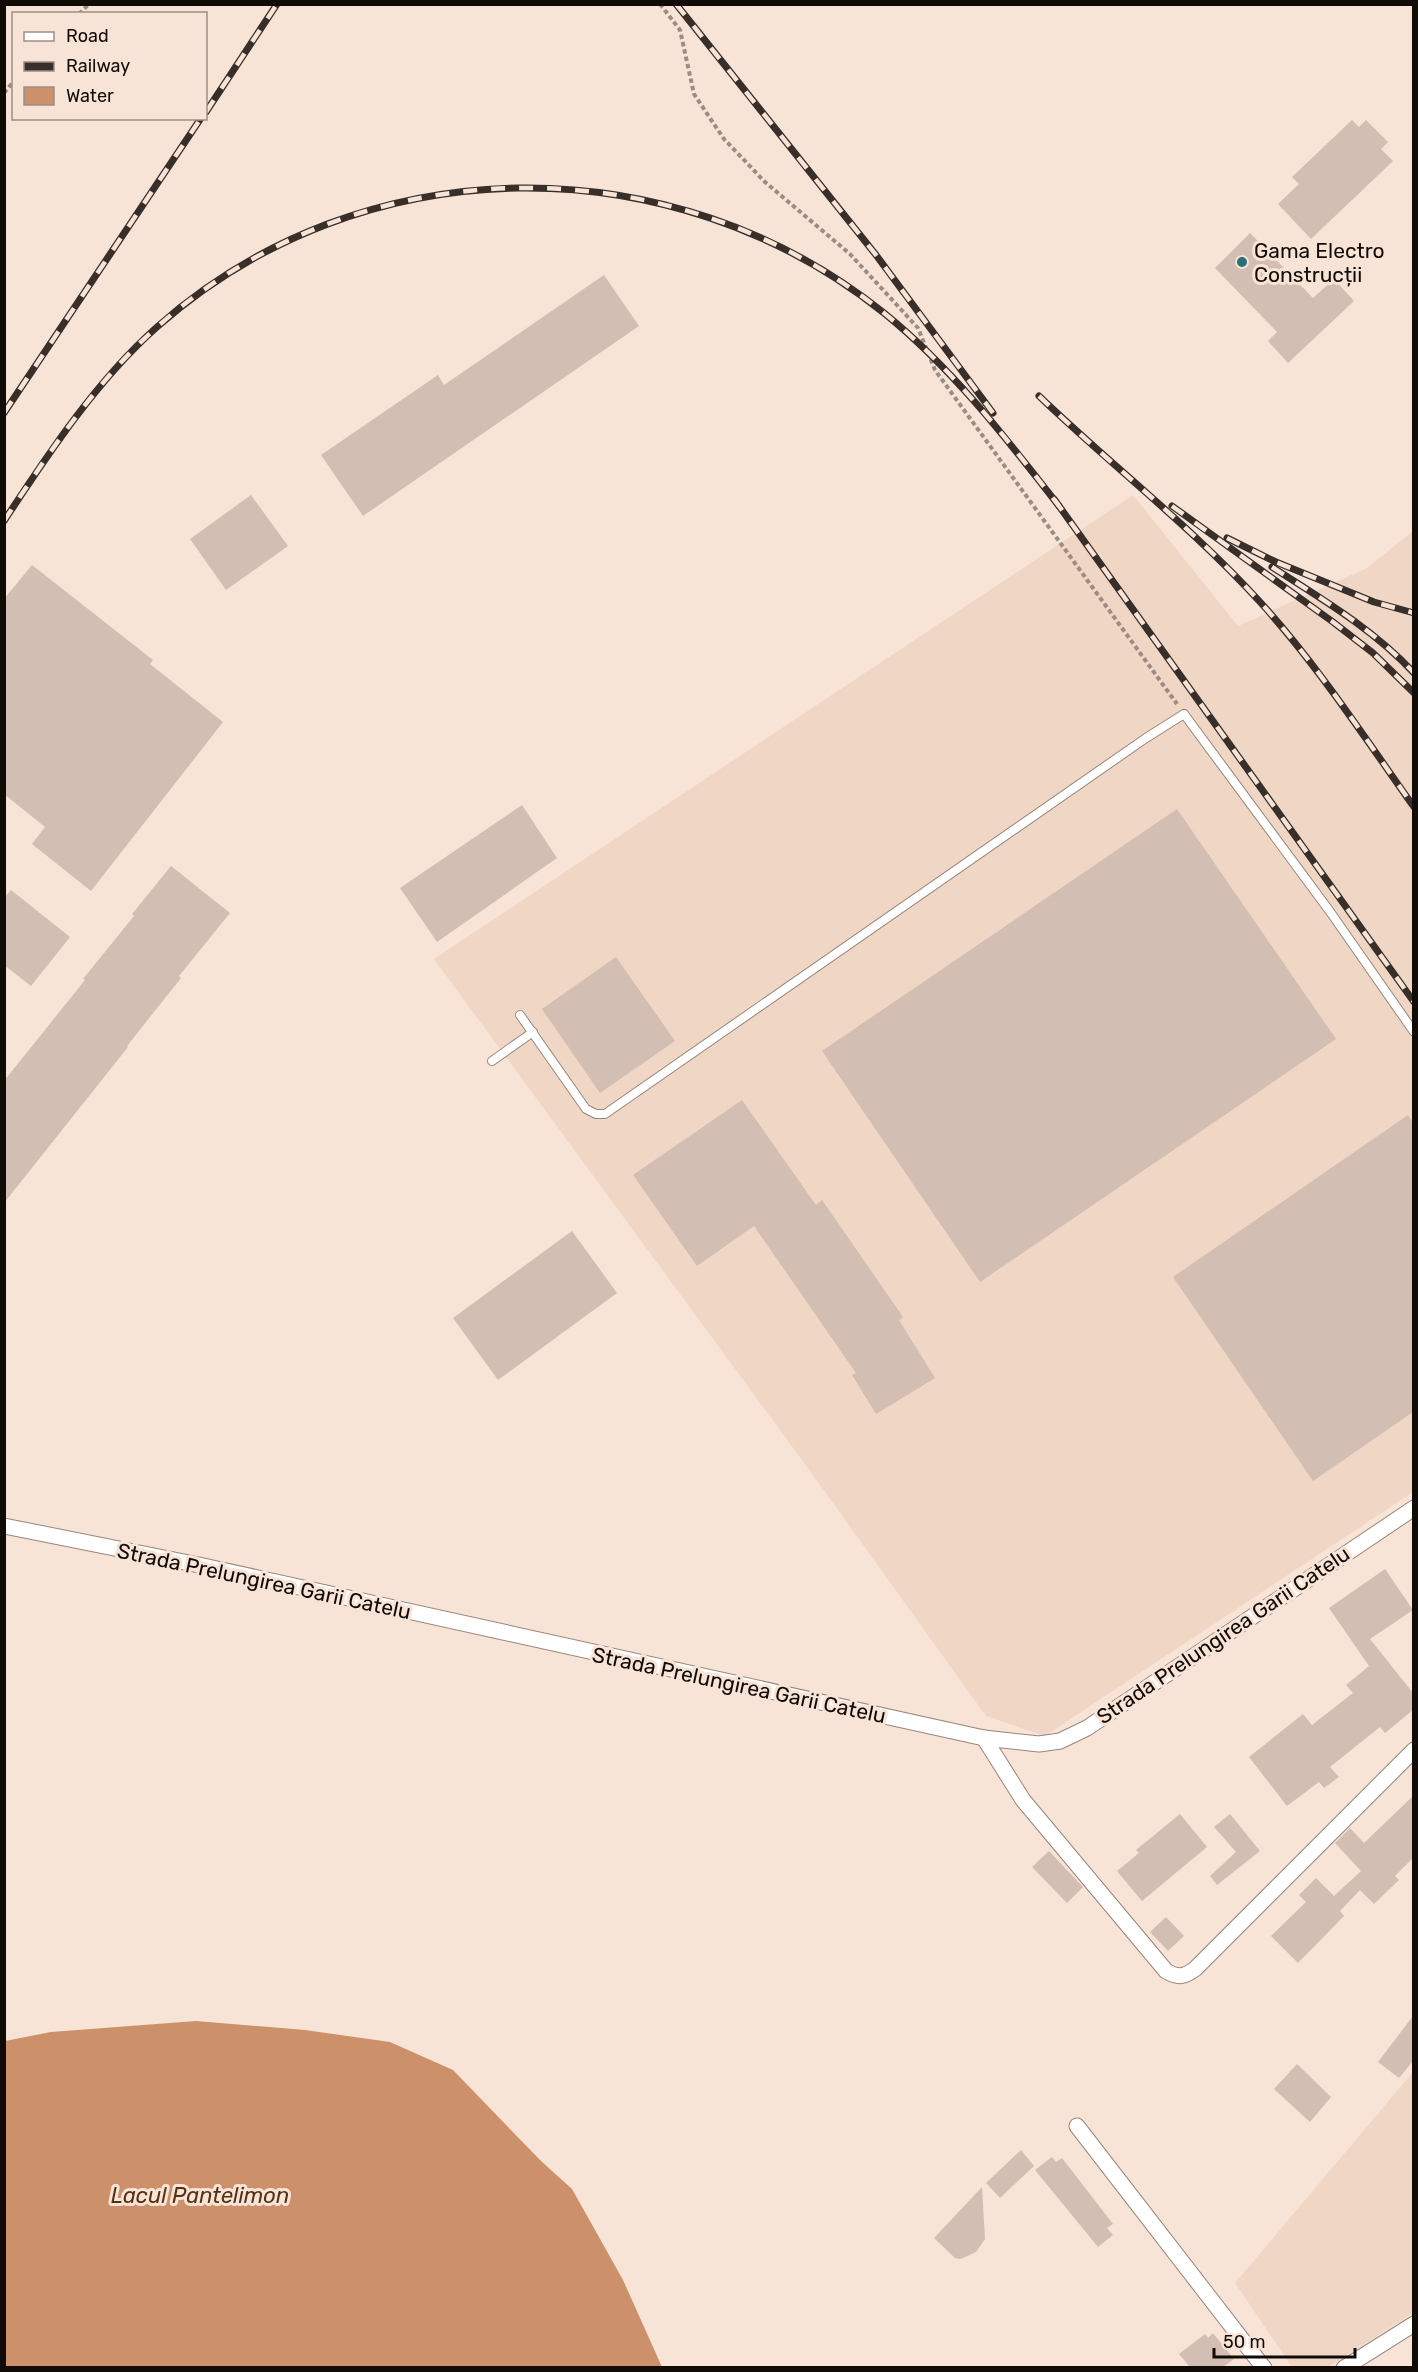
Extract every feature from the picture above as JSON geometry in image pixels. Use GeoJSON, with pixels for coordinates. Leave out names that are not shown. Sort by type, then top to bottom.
{"type":"FeatureCollection","features":[{"type":"Feature","properties":{"kind":"street","name":"Strada Prelungirea Garii Catelu"},"geometry":{"type":"LineString","coordinates":[[4,1526],[199,1565],[984,1738],[1039,1744],[1060,1741],[1087,1728],[1413,1508]]}},
{"type":"Feature","properties":{"kind":"street"},"geometry":{"type":"LineString","coordinates":[[984,1738],[1023,1800],[1166,1971],[1175,1976],[1184,1977],[1195,1969],[1413,1750]]}},
{"type":"Feature","properties":{"kind":"street"},"geometry":{"type":"LineString","coordinates":[[1077,2126],[1264,2367]]}},
{"type":"Feature","properties":{"kind":"street"},"geometry":{"type":"LineString","coordinates":[[1344,2367],[1413,2324]]}},
{"type":"Feature","properties":{"kind":"lane"},"geometry":{"type":"LineString","coordinates":[[520,1015],[586,1109],[596,1114],[605,1114],[1184,714],[1331,913],[1413,1032]]}},
{"type":"Feature","properties":{"kind":"lane"},"geometry":{"type":"LineString","coordinates":[[492,1061],[533,1032]]}},
{"type":"Feature","properties":{"kind":"path"},"geometry":{"type":"LineString","coordinates":[[660,4],[680,30],[694,94],[724,139],[765,182],[850,254],[918,328],[935,370],[1184,714]]}},
{"type":"Feature","properties":{"kind":"shaded area"},"geometry":{"type":"Polygon","coordinates":[[[1133,495],[1238,626],[1367,568],[1413,531],[1413,1492],[1045,1736],[986,1716],[810,1471],[434,959],[1133,495]]]}},
{"type":"Feature","properties":{"kind":"shaded area"},"geometry":{"type":"Polygon","coordinates":[[[1413,2072],[1413,2313],[1328,2367],[1292,2367],[1235,2283],[1413,2072]]]}},
{"type":"Feature","properties":{"kind":"water","name":"Lacul Pantelimon"},"geometry":{"type":"Polygon","coordinates":[[[196,2021],[305,2030],[390,2042],[453,2070],[541,2161],[572,2189],[623,2280],[662,2367],[5,2367],[5,2041],[51,2032],[196,2021]]]}},
{"type":"Feature","properties":{"kind":"building"},"geometry":{"type":"Polygon","coordinates":[[[1352,120],[1359,127],[1366,120],[1388,142],[1381,149],[1393,161],[1311,239],[1278,204],[1299,184],[1292,177],[1352,120]]]}},
{"type":"Feature","properties":{"kind":"building"},"geometry":{"type":"Polygon","coordinates":[[[1250,233],[1313,298],[1334,279],[1354,301],[1288,363],[1268,341],[1277,332],[1215,268],[1250,233]]]}},
{"type":"Feature","properties":{"kind":"building"},"geometry":{"type":"Polygon","coordinates":[[[604,275],[639,326],[363,516],[321,455],[438,375],[444,385],[604,275]]]}},
{"type":"Feature","properties":{"kind":"building"},"geometry":{"type":"Polygon","coordinates":[[[251,495],[288,546],[226,590],[190,539],[251,495]]]}},
{"type":"Feature","properties":{"kind":"building"},"geometry":{"type":"Polygon","coordinates":[[[32,565],[153,660],[150,664],[223,722],[91,891],[32,844],[45,827],[4,794],[4,599],[32,565]]]}},
{"type":"Feature","properties":{"kind":"building"},"geometry":{"type":"Polygon","coordinates":[[[522,805],[557,858],[437,942],[400,888],[522,805]]]}},
{"type":"Feature","properties":{"kind":"building"},"geometry":{"type":"Polygon","coordinates":[[[1177,809],[1336,1039],[980,1282],[822,1051],[1177,809]]]}},
{"type":"Feature","properties":{"kind":"building"},"geometry":{"type":"Polygon","coordinates":[[[171,866],[230,913],[179,976],[181,978],[128,1047],[4,1203],[4,1081],[85,980],[83,979],[171,866]]]}},
{"type":"Feature","properties":{"kind":"building"},"geometry":{"type":"Polygon","coordinates":[[[11,890],[70,937],[31,986],[4,965],[4,898],[11,890]]]}},
{"type":"Feature","properties":{"kind":"building"},"geometry":{"type":"Polygon","coordinates":[[[616,957],[675,1041],[600,1093],[542,1009],[616,957]]]}},
{"type":"Feature","properties":{"kind":"building"},"geometry":{"type":"Polygon","coordinates":[[[742,1100],[816,1205],[822,1200],[903,1317],[899,1320],[935,1378],[876,1414],[852,1375],[856,1373],[754,1226],[697,1266],[633,1175],[742,1100]]]}},
{"type":"Feature","properties":{"kind":"building"},"geometry":{"type":"Polygon","coordinates":[[[1408,1115],[1413,1123],[1413,1412],[1313,1481],[1173,1277],[1408,1115]]]}},
{"type":"Feature","properties":{"kind":"building"},"geometry":{"type":"Polygon","coordinates":[[[572,1231],[617,1293],[498,1380],[453,1318],[572,1231]]]}},
{"type":"Feature","properties":{"kind":"building"},"geometry":{"type":"Polygon","coordinates":[[[1385,1569],[1413,1610],[1370,1639],[1413,1693],[1413,1710],[1385,1733],[1380,1727],[1330,1767],[1339,1777],[1324,1788],[1319,1782],[1287,1806],[1249,1757],[1303,1714],[1312,1725],[1353,1693],[1346,1685],[1369,1666],[1329,1608],[1385,1569]]]}},
{"type":"Feature","properties":{"kind":"building"},"geometry":{"type":"Polygon","coordinates":[[[1413,1796],[1413,1858],[1395,1876],[1399,1880],[1374,1904],[1360,1890],[1340,1911],[1344,1916],[1298,1963],[1271,1936],[1306,1902],[1299,1895],[1316,1878],[1334,1896],[1361,1871],[1335,1843],[1350,1828],[1364,1843],[1413,1796]]]}},
{"type":"Feature","properties":{"kind":"building"},"geometry":{"type":"Polygon","coordinates":[[[1180,1814],[1207,1847],[1142,1901],[1117,1871],[1139,1853],[1136,1850],[1180,1814]]]}},
{"type":"Feature","properties":{"kind":"building"},"geometry":{"type":"Polygon","coordinates":[[[1230,1814],[1260,1851],[1217,1885],[1210,1876],[1236,1852],[1214,1827],[1230,1814]]]}},
{"type":"Feature","properties":{"kind":"building"},"geometry":{"type":"Polygon","coordinates":[[[1049,1851],[1083,1887],[1067,1903],[1032,1867],[1049,1851]]]}},
{"type":"Feature","properties":{"kind":"building"},"geometry":{"type":"Polygon","coordinates":[[[1166,1917],[1184,1936],[1168,1951],[1150,1932],[1166,1917]]]}},
{"type":"Feature","properties":{"kind":"building"},"geometry":{"type":"Polygon","coordinates":[[[1413,2016],[1413,2061],[1399,2078],[1378,2062],[1413,2016]]]}},
{"type":"Feature","properties":{"kind":"building"},"geometry":{"type":"Polygon","coordinates":[[[1297,2064],[1331,2097],[1310,2122],[1274,2089],[1297,2064]]]}},
{"type":"Feature","properties":{"kind":"building"},"geometry":{"type":"Polygon","coordinates":[[[1021,2150],[1034,2166],[1000,2198],[986,2183],[1021,2150]]]}},
{"type":"Feature","properties":{"kind":"building"},"geometry":{"type":"Polygon","coordinates":[[[1052,2157],[1056,2162],[1062,2158],[1113,2224],[1107,2228],[1113,2235],[1098,2247],[1035,2170],[1052,2157]]]}},
{"type":"Feature","properties":{"kind":"building"},"geometry":{"type":"Polygon","coordinates":[[[982,2187],[985,2239],[976,2252],[961,2259],[955,2258],[934,2238],[982,2187]]]}},
{"type":"Feature","properties":{"kind":"building"},"geometry":{"type":"Polygon","coordinates":[[[1213,2333],[1234,2359],[1223,2367],[1190,2367],[1179,2354],[1205,2334],[1208,2338],[1213,2333]]]}},
{"type":"Feature","properties":{"kind":"railway"},"geometry":{"type":"LineString","coordinates":[[207,110],[277,4]]}},
{"type":"Feature","properties":{"kind":"railway"},"geometry":{"type":"LineString","coordinates":[[676,4],[876,255],[993,413]]}},
{"type":"Feature","properties":{"kind":"railway"},"geometry":{"type":"LineString","coordinates":[[4,413],[200,120]]}},
{"type":"Feature","properties":{"kind":"railway"},"geometry":{"type":"LineString","coordinates":[[4,521],[74,419],[114,370],[157,327],[238,267],[327,224],[421,198],[518,188],[615,195],[710,218],[800,257],[884,313],[933,357],[977,405],[1059,506]]}},
{"type":"Feature","properties":{"kind":"railway"},"geometry":{"type":"LineString","coordinates":[[1039,396],[1208,549],[1261,603],[1322,677],[1414,807]]}},
{"type":"Feature","properties":{"kind":"railway"},"geometry":{"type":"LineString","coordinates":[[1054,499],[1414,1002]]}},
{"type":"Feature","properties":{"kind":"railway"},"geometry":{"type":"LineString","coordinates":[[1172,506],[1333,622],[1373,653],[1414,693]]}},
{"type":"Feature","properties":{"kind":"railway"},"geometry":{"type":"LineString","coordinates":[[1227,538],[1276,562],[1374,602],[1414,613]]}},
{"type":"Feature","properties":{"kind":"railway"},"geometry":{"type":"LineString","coordinates":[[1272,567],[1328,603],[1382,642],[1414,673]]}},
{"type":"Feature","properties":{"kind":"place","name":"Gama Electro Construcții"},"geometry":{"type":"Point","coordinates":[1242,262]}}]}
